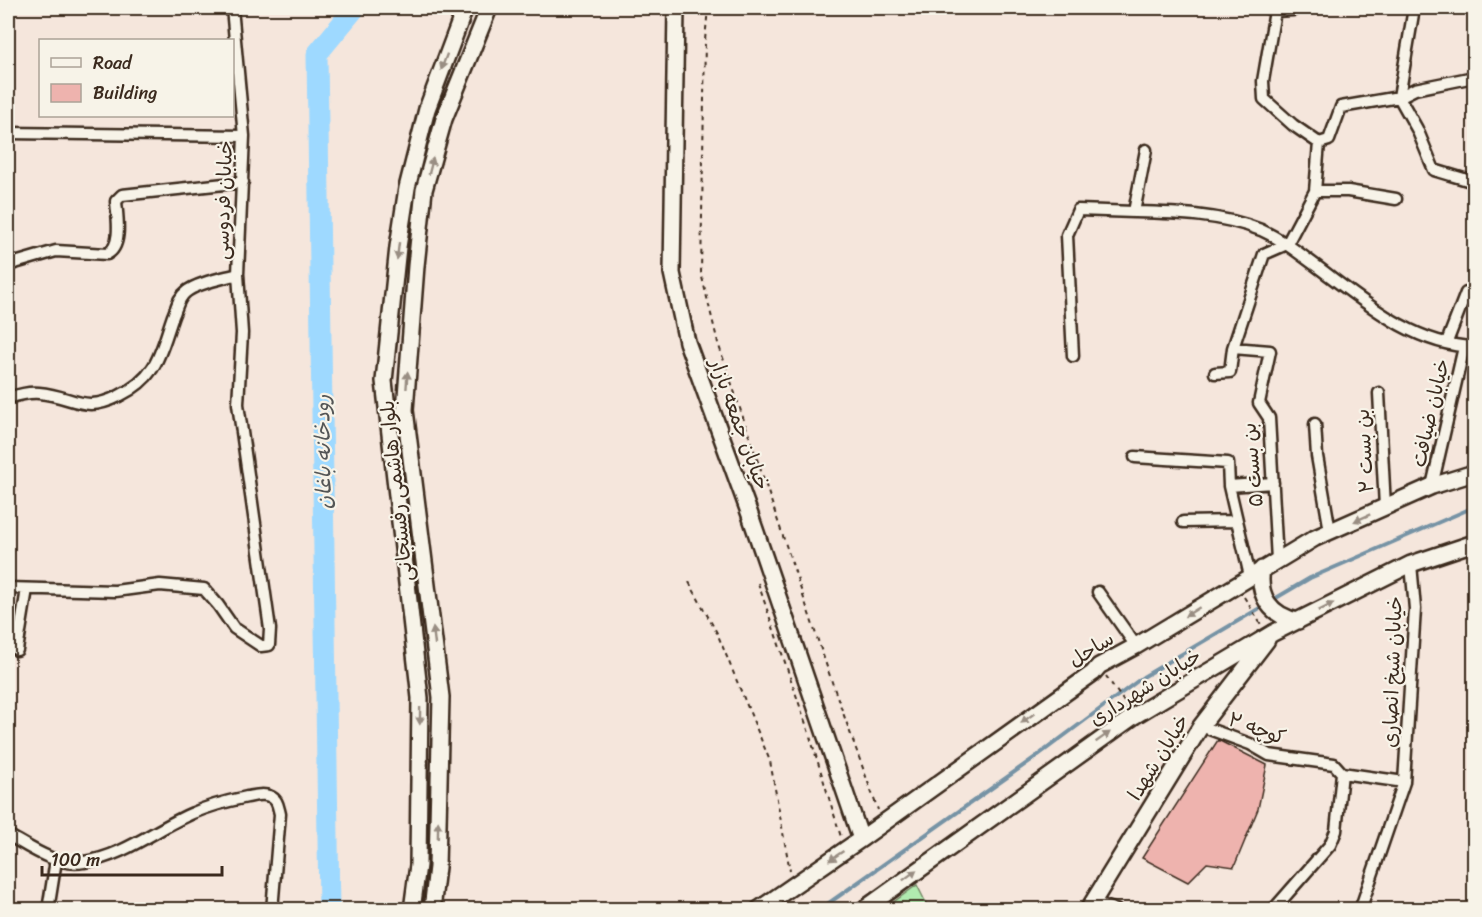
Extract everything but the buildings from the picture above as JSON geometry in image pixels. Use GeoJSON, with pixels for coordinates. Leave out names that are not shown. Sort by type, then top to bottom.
{"type":"FeatureCollection","features":[{"type":"Feature","properties":{"kind":"main road","name":"بلوار هاشمی رفسنجانی"},"geometry":{"type":"LineString","coordinates":[[412,909],[418,865],[420,698],[384,381],[398,247],[407,188],[427,109],[465,8]]}},
{"type":"Feature","properties":{"kind":"main road","name":"بلوار هاشمی رفسنجانی"},"geometry":{"type":"LineString","coordinates":[[432,909],[437,867],[441,697],[405,410],[424,190],[444,119],[489,8]]}},
{"type":"Feature","properties":{"kind":"main road","name":"خیابان جمعه بازار"},"geometry":{"type":"LineString","coordinates":[[676,8],[672,273],[687,342],[749,512],[861,839]]}},
{"type":"Feature","properties":{"kind":"main road"},"geometry":{"type":"LineString","coordinates":[[407,188],[424,190]]}},
{"type":"Feature","properties":{"kind":"main road","name":"ساحل"},"geometry":{"type":"LineString","coordinates":[[758,909],[861,839],[1093,673],[1099,666],[1137,646],[1277,560],[1330,531],[1432,486],[1474,473]]}},
{"type":"Feature","properties":{"kind":"main road","name":"خیابان شهرداری"},"geometry":{"type":"LineString","coordinates":[[863,909],[1134,716],[1270,634],[1411,564],[1474,543]]}},
{"type":"Feature","properties":{"kind":"main road"},"geometry":{"type":"LineString","coordinates":[[1256,573],[1268,604],[1281,616],[1298,621]]}},
{"type":"Feature","properties":{"kind":"main road","name":"خیابان شهدا"},"geometry":{"type":"LineString","coordinates":[[1091,906],[1201,726],[1270,634]]}},
{"type":"Feature","properties":{"kind":"main road"},"geometry":{"type":"LineString","coordinates":[[418,865],[437,867]]}},
{"type":"Feature","properties":{"kind":"street","name":"خیابان فردوسی"},"geometry":{"type":"LineString","coordinates":[[8,398],[25,393],[38,393],[92,405],[131,390],[153,370],[180,297],[192,288],[238,274],[244,136],[232,8]]}},
{"type":"Feature","properties":{"kind":"street"},"geometry":{"type":"LineString","coordinates":[[1297,8],[1293,10],[1272,9],[1263,81],[1264,99],[1293,125],[1319,143]]}},
{"type":"Feature","properties":{"kind":"street"},"geometry":{"type":"LineString","coordinates":[[1414,8],[1399,98],[1417,129],[1434,170],[1474,182]]}},
{"type":"Feature","properties":{"kind":"street"},"geometry":{"type":"LineString","coordinates":[[1319,143],[1329,140],[1341,107],[1399,98],[1415,88],[1474,77]]}},
{"type":"Feature","properties":{"kind":"street"},"geometry":{"type":"LineString","coordinates":[[8,133],[244,136]]}},
{"type":"Feature","properties":{"kind":"street"},"geometry":{"type":"LineString","coordinates":[[1215,373],[1230,372],[1233,348],[1264,254],[1287,244],[1315,191],[1319,143]]}},
{"type":"Feature","properties":{"kind":"street"},"geometry":{"type":"LineString","coordinates":[[1134,212],[1146,150]]}},
{"type":"Feature","properties":{"kind":"street"},"geometry":{"type":"LineString","coordinates":[[8,265],[56,251],[107,254],[111,252],[116,242],[116,201],[122,195],[243,182]]}},
{"type":"Feature","properties":{"kind":"street"},"geometry":{"type":"LineString","coordinates":[[1315,191],[1348,191],[1396,200]]}},
{"type":"Feature","properties":{"kind":"street"},"geometry":{"type":"LineString","coordinates":[[1073,356],[1067,234],[1078,210],[1210,217],[1260,230],[1287,244],[1373,307],[1414,333],[1469,347]]}},
{"type":"Feature","properties":{"kind":"street"},"geometry":{"type":"LineString","coordinates":[[8,588],[115,591],[160,585],[204,589],[234,628],[261,646],[269,645],[270,629],[238,404],[242,333],[238,274]]}},
{"type":"Feature","properties":{"kind":"street"},"geometry":{"type":"LineString","coordinates":[[1447,342],[1466,293]]}},
{"type":"Feature","properties":{"kind":"street","name":"خیابان ضیافت"},"geometry":{"type":"LineString","coordinates":[[1432,486],[1469,347]]}},
{"type":"Feature","properties":{"kind":"street","name":"بن بست ۵"},"geometry":{"type":"LineString","coordinates":[[1233,348],[1270,351],[1259,403],[1269,418],[1277,560]]}},
{"type":"Feature","properties":{"kind":"street","name":"بن بست ۲"},"geometry":{"type":"LineString","coordinates":[[1379,393],[1385,507]]}},
{"type":"Feature","properties":{"kind":"street"},"geometry":{"type":"LineString","coordinates":[[1315,424],[1317,456],[1330,531]]}},
{"type":"Feature","properties":{"kind":"street"},"geometry":{"type":"LineString","coordinates":[[1135,457],[1228,463],[1229,486],[1237,521],[1256,573]]}},
{"type":"Feature","properties":{"kind":"street"},"geometry":{"type":"LineString","coordinates":[[1229,486],[1273,483]]}},
{"type":"Feature","properties":{"kind":"street"},"geometry":{"type":"LineString","coordinates":[[1183,522],[1237,521]]}},
{"type":"Feature","properties":{"kind":"street","name":"خیابان شیخ انصاری"},"geometry":{"type":"LineString","coordinates":[[1360,909],[1404,782],[1415,609],[1411,564]]}},
{"type":"Feature","properties":{"kind":"street"},"geometry":{"type":"LineString","coordinates":[[17,650],[27,589]]}},
{"type":"Feature","properties":{"kind":"street"},"geometry":{"type":"LineString","coordinates":[[1098,592],[1137,646]]}},
{"type":"Feature","properties":{"kind":"street","name":"کوچه ۲"},"geometry":{"type":"LineString","coordinates":[[1201,726],[1250,744],[1269,755],[1334,764],[1342,773],[1404,782]]}},
{"type":"Feature","properties":{"kind":"street"},"geometry":{"type":"LineString","coordinates":[[1273,909],[1330,845],[1336,831],[1342,773]]}},
{"type":"Feature","properties":{"kind":"street"},"geometry":{"type":"LineString","coordinates":[[8,835],[56,860],[70,863],[85,862],[131,846],[193,813],[224,802],[252,796],[270,796],[277,801],[280,814],[272,909]]}},
{"type":"Feature","properties":{"kind":"street"},"geometry":{"type":"LineString","coordinates":[[48,909],[56,860]]}},
{"type":"Feature","properties":{"kind":"street"},"geometry":{"type":"LineString","coordinates":[[1091,906],[1116,909]]}},
{"type":"Feature","properties":{"kind":"path"},"geometry":{"type":"LineString","coordinates":[[708,8],[705,40],[701,273],[718,344],[882,823]]}},
{"type":"Feature","properties":{"kind":"path"},"geometry":{"type":"LineString","coordinates":[[689,582],[717,633],[770,761],[793,885]]}},
{"type":"Feature","properties":{"kind":"path"},"geometry":{"type":"LineString","coordinates":[[1237,585],[1270,634]]}},
{"type":"Feature","properties":{"kind":"path"},"geometry":{"type":"LineString","coordinates":[[1099,666],[1134,716]]}},
{"type":"Feature","properties":{"kind":"green space"},"geometry":{"type":"Polygon","coordinates":[[[917,885],[929,909],[884,909],[917,885]]]}},
{"type":"Feature","properties":{"kind":"waterway","name":"رودخانه باغان"},"geometry":{"type":"LineString","coordinates":[[329,910],[317,54],[355,8]]}},
{"type":"Feature","properties":{"kind":"waterway"},"geometry":{"type":"LineString","coordinates":[[1271,601],[1310,578],[1474,507]]}},
{"type":"Feature","properties":{"kind":"waterway"},"geometry":{"type":"LineString","coordinates":[[819,910],[1037,756],[1143,677],[1265,605]]}}]}
